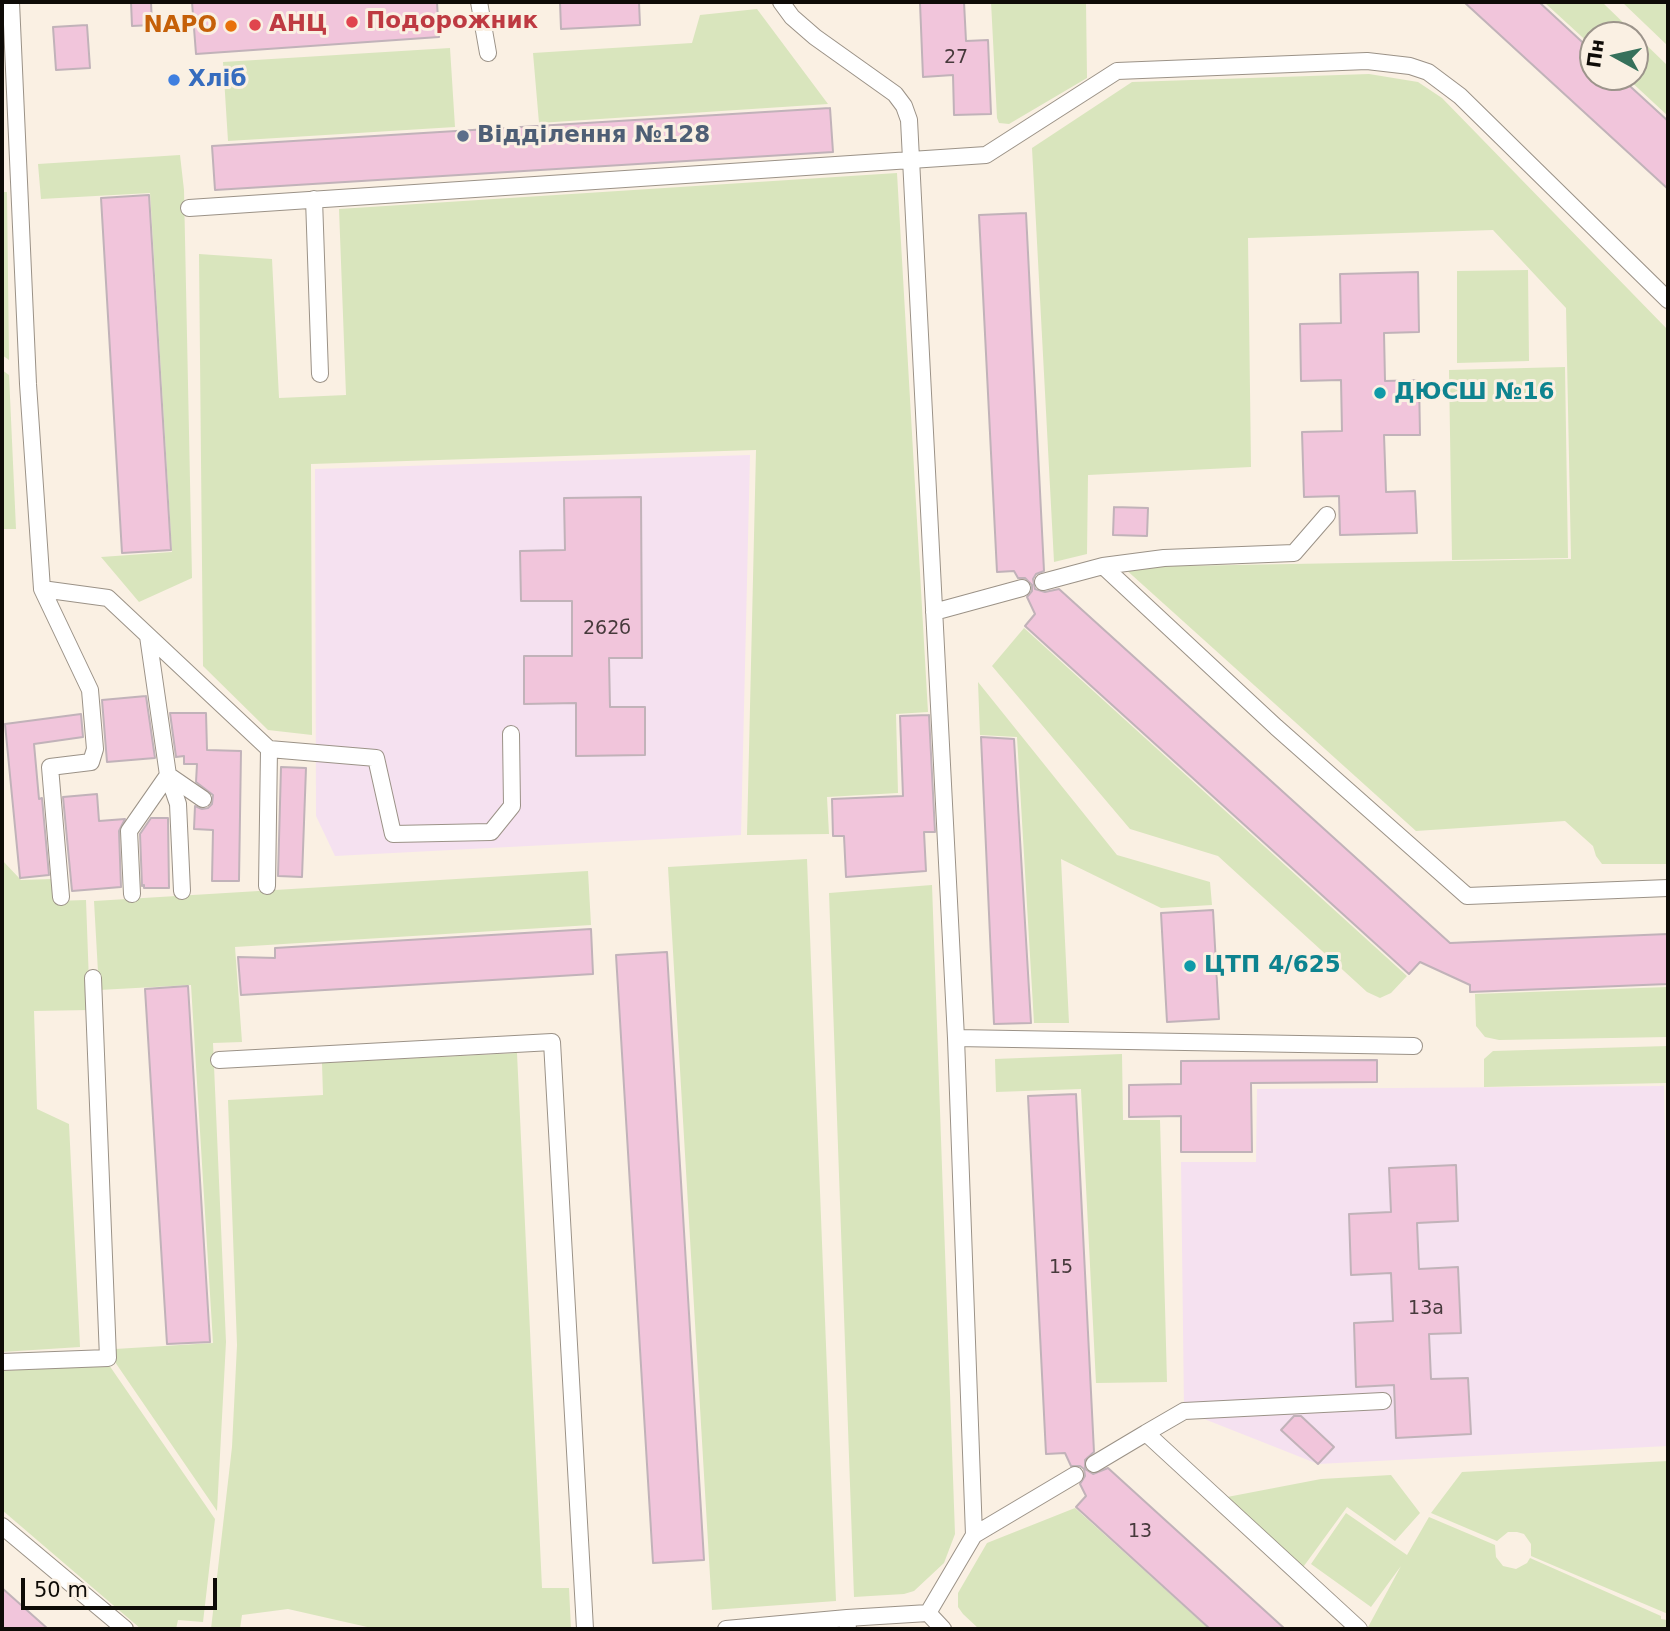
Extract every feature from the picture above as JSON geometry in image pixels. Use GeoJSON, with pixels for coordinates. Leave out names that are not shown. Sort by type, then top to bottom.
{"type":"FeatureCollection","features":[{"type":"Feature","properties":{"kind":"lane"},"geometry":{"type":"LineString","coordinates":[[11,2],[28,384],[42,589],[90,690],[95,749],[91,762],[50,767],[61,897]]}},
{"type":"Feature","properties":{"kind":"lane"},"geometry":{"type":"LineString","coordinates":[[479,2],[488,53]]}},
{"type":"Feature","properties":{"kind":"lane"},"geometry":{"type":"LineString","coordinates":[[781,2],[792,17],[815,37],[895,94],[904,106],[909,120],[956,1038],[974,1535]]}},
{"type":"Feature","properties":{"kind":"lane"},"geometry":{"type":"LineString","coordinates":[[189,208],[986,155],[1117,71],[1356,61],[1391,63],[1428,72],[1460,96],[1668,300]]}},
{"type":"Feature","properties":{"kind":"lane"},"geometry":{"type":"LineString","coordinates":[[2,122],[16,108]]}},
{"type":"Feature","properties":{"kind":"lane"},"geometry":{"type":"LineString","coordinates":[[314,198],[320,374]]}},
{"type":"Feature","properties":{"kind":"lane"},"geometry":{"type":"LineString","coordinates":[[1043,582],[1103,566],[1164,558],[1294,553],[1327,515]]}},
{"type":"Feature","properties":{"kind":"lane"},"geometry":{"type":"LineString","coordinates":[[1103,566],[1276,727],[1467,895],[1668,888]]}},
{"type":"Feature","properties":{"kind":"lane"},"geometry":{"type":"LineString","coordinates":[[934,612],[1022,588]]}},
{"type":"Feature","properties":{"kind":"lane"},"geometry":{"type":"LineString","coordinates":[[42,589],[108,598],[270,749],[376,758],[393,834],[491,832],[512,806],[511,734]]}},
{"type":"Feature","properties":{"kind":"lane"},"geometry":{"type":"LineString","coordinates":[[148,636],[168,775],[178,804],[182,891]]}},
{"type":"Feature","properties":{"kind":"lane"},"geometry":{"type":"LineString","coordinates":[[267,886],[270,749]]}},
{"type":"Feature","properties":{"kind":"lane"},"geometry":{"type":"LineString","coordinates":[[168,775],[203,799]]}},
{"type":"Feature","properties":{"kind":"lane"},"geometry":{"type":"LineString","coordinates":[[131,894],[129,831],[168,775]]}},
{"type":"Feature","properties":{"kind":"lane"},"geometry":{"type":"LineString","coordinates":[[2,1362],[108,1357],[93,978]]}},
{"type":"Feature","properties":{"kind":"lane"},"geometry":{"type":"LineString","coordinates":[[956,1038],[1413,1046]]}},
{"type":"Feature","properties":{"kind":"lane"},"geometry":{"type":"LineString","coordinates":[[219,1060],[552,1042],[585,1629]]}},
{"type":"Feature","properties":{"kind":"lane"},"geometry":{"type":"LineString","coordinates":[[1094,1464],[1184,1411],[1384,1401]]}},
{"type":"Feature","properties":{"kind":"lane"},"geometry":{"type":"LineString","coordinates":[[1146,1433],[1359,1629]]}},
{"type":"Feature","properties":{"kind":"lane"},"geometry":{"type":"LineString","coordinates":[[928,1613],[974,1535],[1075,1475]]}},
{"type":"Feature","properties":{"kind":"lane"},"geometry":{"type":"LineString","coordinates":[[2,1526],[125,1629]]}},
{"type":"Feature","properties":{"kind":"lane"},"geometry":{"type":"LineString","coordinates":[[726,1629],[848,1624],[928,1613]]}},
{"type":"Feature","properties":{"kind":"lane"},"geometry":{"type":"LineString","coordinates":[[928,1613],[943,1629]]}},
{"type":"Feature","properties":{"kind":"shaded area"},"geometry":{"type":"Polygon","coordinates":[[[750,455],[741,835],[335,856],[316,816],[315,469],[750,455]]]}},
{"type":"Feature","properties":{"kind":"shaded area"},"geometry":{"type":"Polygon","coordinates":[[[1664,1086],[1668,1446],[1318,1464],[1184,1411],[1181,1162],[1256,1162],[1257,1089],[1664,1086]]]}},
{"type":"Feature","properties":{"kind":"green space"},"geometry":{"type":"Polygon","coordinates":[[[991,2],[1086,2],[1087,78],[1009,124],[999,123],[997,118],[991,2]]]}},
{"type":"Feature","properties":{"kind":"green space"},"geometry":{"type":"Polygon","coordinates":[[[1544,2],[1602,2],[1622,21],[1579,21],[1579,34],[1544,2]]]}},
{"type":"Feature","properties":{"kind":"green space"},"geometry":{"type":"Polygon","coordinates":[[[1622,2],[1668,2],[1668,46],[1649,28],[1649,21],[1642,21],[1622,2]]]}},
{"type":"Feature","properties":{"kind":"green space"},"geometry":{"type":"Polygon","coordinates":[[[757,9],[828,104],[539,123],[533,53],[692,43],[700,15],[757,9]]]}},
{"type":"Feature","properties":{"kind":"green space"},"geometry":{"type":"Polygon","coordinates":[[[450,48],[455,127],[228,141],[223,62],[450,48]]]}},
{"type":"Feature","properties":{"kind":"green space"},"geometry":{"type":"Polygon","coordinates":[[[1649,48],[1668,66],[1668,116],[1641,91],[1649,91],[1649,48]]]}},
{"type":"Feature","properties":{"kind":"green space"},"geometry":{"type":"Polygon","coordinates":[[[1369,74],[1418,82],[1442,98],[1668,330],[1668,864],[1602,864],[1593,846],[1565,821],[1416,831],[1123,567],[1571,559],[1566,308],[1493,230],[1248,238],[1251,467],[1088,475],[1087,554],[1054,562],[1032,148],[1132,82],[1369,74]]]}},
{"type":"Feature","properties":{"kind":"green space"},"geometry":{"type":"Polygon","coordinates":[[[180,155],[184,190],[192,578],[139,602],[101,557],[172,552],[150,193],[41,199],[38,164],[180,155]]]}},
{"type":"Feature","properties":{"kind":"green space"},"geometry":{"type":"Polygon","coordinates":[[[897,173],[928,712],[896,714],[898,793],[827,797],[829,834],[747,835],[756,450],[311,464],[312,735],[268,730],[203,666],[199,254],[272,259],[279,398],[346,395],[339,209],[897,173]]]}},
{"type":"Feature","properties":{"kind":"green space"},"geometry":{"type":"Polygon","coordinates":[[[2,192],[7,192],[9,360],[2,355],[2,192]]]}},
{"type":"Feature","properties":{"kind":"green space"},"geometry":{"type":"Polygon","coordinates":[[[1528,270],[1529,361],[1457,363],[1457,271],[1528,270]]]}},
{"type":"Feature","properties":{"kind":"green space"},"geometry":{"type":"Polygon","coordinates":[[[1565,367],[1568,558],[1452,560],[1449,370],[1565,367]]]}},
{"type":"Feature","properties":{"kind":"green space"},"geometry":{"type":"Polygon","coordinates":[[[2,370],[9,375],[16,529],[2,529],[2,370]]]}},
{"type":"Feature","properties":{"kind":"green space"},"geometry":{"type":"Polygon","coordinates":[[[1024,628],[1407,976],[1391,993],[1380,998],[1367,992],[1218,856],[1130,829],[992,666],[1024,628]]]}},
{"type":"Feature","properties":{"kind":"green space"},"geometry":{"type":"Polygon","coordinates":[[[978,682],[1117,855],[1210,882],[1212,905],[1161,908],[1061,859],[1069,1023],[1034,1023],[1017,737],[980,735],[978,682]]]}},
{"type":"Feature","properties":{"kind":"green space"},"geometry":{"type":"Polygon","coordinates":[[[807,859],[836,1601],[712,1610],[668,867],[807,859]]]}},
{"type":"Feature","properties":{"kind":"green space"},"geometry":{"type":"Polygon","coordinates":[[[2,860],[21,880],[53,879],[54,901],[86,900],[90,1010],[34,1011],[37,1109],[69,1124],[80,1347],[2,1352],[2,860]]]}},
{"type":"Feature","properties":{"kind":"green space"},"geometry":{"type":"Polygon","coordinates":[[[588,871],[591,925],[235,947],[242,1042],[213,1043],[226,1342],[217,1511],[115,1362],[115,1349],[213,1343],[191,985],[99,990],[94,901],[588,871]]]}},
{"type":"Feature","properties":{"kind":"green space"},"geometry":{"type":"Polygon","coordinates":[[[932,885],[955,1534],[944,1563],[914,1591],[854,1597],[829,893],[932,885]]]}},
{"type":"Feature","properties":{"kind":"green space"},"geometry":{"type":"Polygon","coordinates":[[[1668,987],[1668,1037],[1499,1040],[1485,1037],[1476,1026],[1475,994],[1668,987]]]}},
{"type":"Feature","properties":{"kind":"green space"},"geometry":{"type":"Polygon","coordinates":[[[1668,1046],[1668,1145],[1666,1083],[1484,1087],[1484,1059],[1493,1051],[1668,1046]]]}},
{"type":"Feature","properties":{"kind":"green space"},"geometry":{"type":"Polygon","coordinates":[[[517,1053],[542,1588],[569,1588],[571,1629],[376,1629],[288,1609],[242,1615],[240,1629],[211,1629],[232,1447],[237,1345],[228,1100],[323,1095],[322,1063],[517,1053]]]}},
{"type":"Feature","properties":{"kind":"green space"},"geometry":{"type":"Polygon","coordinates":[[[1122,1054],[1123,1120],[1160,1120],[1167,1382],[1096,1383],[1081,1089],[996,1092],[995,1059],[1122,1054]]]}},
{"type":"Feature","properties":{"kind":"green space"},"geometry":{"type":"Polygon","coordinates":[[[109,1365],[215,1519],[203,1622],[178,1620],[176,1629],[141,1629],[2,1510],[2,1371],[109,1365]]]}},
{"type":"Feature","properties":{"kind":"green space"},"geometry":{"type":"Polygon","coordinates":[[[1668,1461],[1668,1614],[1531,1556],[1531,1544],[1524,1534],[1508,1532],[1497,1541],[1431,1513],[1462,1472],[1668,1461]]]}},
{"type":"Feature","properties":{"kind":"green space"},"geometry":{"type":"Polygon","coordinates":[[[1391,1475],[1420,1513],[1395,1541],[1347,1507],[1301,1570],[1222,1498],[1321,1479],[1391,1475]]]}},
{"type":"Feature","properties":{"kind":"green space"},"geometry":{"type":"Polygon","coordinates":[[[1075,1508],[1209,1629],[979,1629],[963,1614],[958,1607],[958,1593],[987,1543],[1075,1508]]]}},
{"type":"Feature","properties":{"kind":"green space"},"geometry":{"type":"Polygon","coordinates":[[[1346,1513],[1407,1555],[1429,1517],[1495,1545],[1496,1557],[1503,1566],[1516,1569],[1530,1558],[1661,1616],[1661,1619],[1667,1620],[1668,1617],[1668,1629],[1367,1629],[1401,1566],[1371,1607],[1311,1564],[1346,1513]]]}},
{"type":"Feature","properties":{"kind":"building"},"geometry":{"type":"Polygon","coordinates":[[[131,2],[151,2],[152,25],[132,26],[131,2]]]}},
{"type":"Feature","properties":{"kind":"building"},"geometry":{"type":"Polygon","coordinates":[[[192,2],[437,2],[439,37],[196,54],[192,2]]]}},
{"type":"Feature","properties":{"kind":"building"},"geometry":{"type":"Polygon","coordinates":[[[560,2],[639,2],[640,25],[561,29],[560,2]]]}},
{"type":"Feature","properties":{"kind":"building"},"geometry":{"type":"Polygon","coordinates":[[[964,2],[966,41],[988,40],[991,114],[954,115],[953,75],[923,77],[920,3],[964,2]]]}},
{"type":"Feature","properties":{"kind":"building"},"geometry":{"type":"Polygon","coordinates":[[[1464,2],[1539,2],[1579,39],[1579,91],[1635,91],[1668,121],[1668,189],[1464,2]]]}},
{"type":"Feature","properties":{"kind":"building"},"geometry":{"type":"Polygon","coordinates":[[[87,25],[90,68],[56,70],[53,27],[87,25]]]}},
{"type":"Feature","properties":{"kind":"building"},"geometry":{"type":"Polygon","coordinates":[[[830,108],[833,152],[215,190],[212,146],[830,108]]]}},
{"type":"Feature","properties":{"kind":"building"},"geometry":{"type":"Polygon","coordinates":[[[149,195],[171,550],[122,553],[101,198],[149,195]]]}},
{"type":"Feature","properties":{"kind":"building"},"geometry":{"type":"Polygon","coordinates":[[[1026,213],[1044,571],[1036,574],[1033,579],[1035,589],[1045,592],[1059,589],[1450,943],[1668,934],[1668,984],[1470,992],[1470,985],[1420,962],[1409,974],[1025,626],[1035,614],[1027,597],[1032,591],[1032,585],[1025,578],[1018,578],[1014,571],[997,572],[979,215],[1026,213]]]}},
{"type":"Feature","properties":{"kind":"building","name":"ДЮСШ №16"},"geometry":{"type":"Polygon","coordinates":[[[1418,272],[1419,332],[1384,333],[1385,381],[1419,380],[1420,435],[1384,435],[1386,492],[1415,491],[1417,533],[1340,535],[1339,496],[1304,497],[1302,432],[1342,431],[1341,380],[1301,381],[1300,324],[1341,323],[1340,274],[1418,272]]]}},
{"type":"Feature","properties":{"kind":"building"},"geometry":{"type":"Polygon","coordinates":[[[641,497],[642,658],[609,658],[610,707],[645,707],[645,755],[576,756],[576,703],[524,704],[524,656],[572,656],[572,601],[521,601],[520,551],[565,550],[564,498],[641,497]]]}},
{"type":"Feature","properties":{"kind":"building"},"geometry":{"type":"Polygon","coordinates":[[[1114,507],[1148,508],[1147,536],[1113,535],[1114,507]]]}},
{"type":"Feature","properties":{"kind":"building"},"geometry":{"type":"Polygon","coordinates":[[[146,696],[155,758],[107,762],[102,700],[146,696]]]}},
{"type":"Feature","properties":{"kind":"building"},"geometry":{"type":"Polygon","coordinates":[[[170,713],[206,713],[207,750],[241,751],[239,881],[212,881],[213,830],[194,829],[195,806],[208,808],[212,804],[213,795],[196,782],[197,764],[184,764],[184,756],[176,757],[170,713]]]}},
{"type":"Feature","properties":{"kind":"building"},"geometry":{"type":"Polygon","coordinates":[[[81,714],[83,737],[34,744],[49,875],[20,878],[5,724],[81,714]]]}},
{"type":"Feature","properties":{"kind":"building"},"geometry":{"type":"Polygon","coordinates":[[[929,715],[935,832],[924,832],[926,871],[846,877],[844,836],[833,836],[832,799],[903,796],[900,716],[929,715]]]}},
{"type":"Feature","properties":{"kind":"building"},"geometry":{"type":"Polygon","coordinates":[[[981,737],[1014,739],[1031,1023],[994,1024],[981,737]]]}},
{"type":"Feature","properties":{"kind":"building"},"geometry":{"type":"Polygon","coordinates":[[[281,767],[306,768],[302,877],[278,876],[281,767]]]}},
{"type":"Feature","properties":{"kind":"building"},"geometry":{"type":"Polygon","coordinates":[[[97,794],[99,821],[125,819],[119,831],[121,887],[72,891],[63,797],[97,794]]]}},
{"type":"Feature","properties":{"kind":"building"},"geometry":{"type":"Polygon","coordinates":[[[151,818],[168,818],[169,888],[142,886],[140,834],[151,818]]]}},
{"type":"Feature","properties":{"kind":"building","name":"ЦТП 4/625"},"geometry":{"type":"Polygon","coordinates":[[[1213,910],[1219,1019],[1167,1022],[1161,913],[1213,910]]]}},
{"type":"Feature","properties":{"kind":"building"},"geometry":{"type":"Polygon","coordinates":[[[591,929],[593,974],[241,995],[238,957],[275,958],[275,948],[591,929]]]}},
{"type":"Feature","properties":{"kind":"building"},"geometry":{"type":"Polygon","coordinates":[[[667,952],[704,1560],[653,1563],[616,955],[667,952]]]}},
{"type":"Feature","properties":{"kind":"building"},"geometry":{"type":"Polygon","coordinates":[[[188,986],[210,1342],[167,1344],[145,989],[188,986]]]}},
{"type":"Feature","properties":{"kind":"building"},"geometry":{"type":"Polygon","coordinates":[[[1377,1060],[1377,1082],[1251,1083],[1252,1152],[1181,1152],[1181,1116],[1129,1117],[1129,1085],[1181,1084],[1181,1061],[1377,1060]]]}},
{"type":"Feature","properties":{"kind":"building"},"geometry":{"type":"Polygon","coordinates":[[[1076,1094],[1094,1452],[1085,1460],[1085,1469],[1093,1474],[1108,1468],[1285,1629],[1210,1629],[1076,1507],[1086,1496],[1080,1484],[1085,1476],[1084,1469],[1071,1466],[1065,1453],[1046,1454],[1028,1096],[1076,1094]]]}},
{"type":"Feature","properties":{"kind":"building"},"geometry":{"type":"Polygon","coordinates":[[[1456,1165],[1458,1221],[1417,1223],[1419,1269],[1458,1267],[1461,1333],[1429,1334],[1431,1379],[1468,1378],[1471,1434],[1396,1438],[1394,1385],[1356,1387],[1354,1323],[1393,1321],[1391,1273],[1351,1275],[1349,1214],[1391,1212],[1389,1168],[1456,1165]]]}},
{"type":"Feature","properties":{"kind":"building"},"geometry":{"type":"Polygon","coordinates":[[[1294,1416],[1301,1416],[1334,1447],[1318,1464],[1281,1430],[1294,1416]]]}},
{"type":"Feature","properties":{"kind":"building"},"geometry":{"type":"Polygon","coordinates":[[[2,1588],[48,1629],[2,1629],[2,1588]]]}},
{"type":"Feature","properties":{"kind":"place","name":"Подорожник"},"geometry":{"type":"Point","coordinates":[352,22]}},
{"type":"Feature","properties":{"kind":"place","name":"АНЦ"},"geometry":{"type":"Point","coordinates":[255,25]}},
{"type":"Feature","properties":{"kind":"place","name":"NAPO"},"geometry":{"type":"Point","coordinates":[231,26]}},
{"type":"Feature","properties":{"kind":"place","name":"Хліб"},"geometry":{"type":"Point","coordinates":[174,80]}},
{"type":"Feature","properties":{"kind":"place","name":"Відділення №128"},"geometry":{"type":"Point","coordinates":[463,136]}},
{"type":"Feature","properties":{"kind":"place","name":"ДЮСШ №16"},"geometry":{"type":"Point","coordinates":[1380,393]}},
{"type":"Feature","properties":{"kind":"place","name":"ЦТП 4/625"},"geometry":{"type":"Point","coordinates":[1190,966]}}]}
